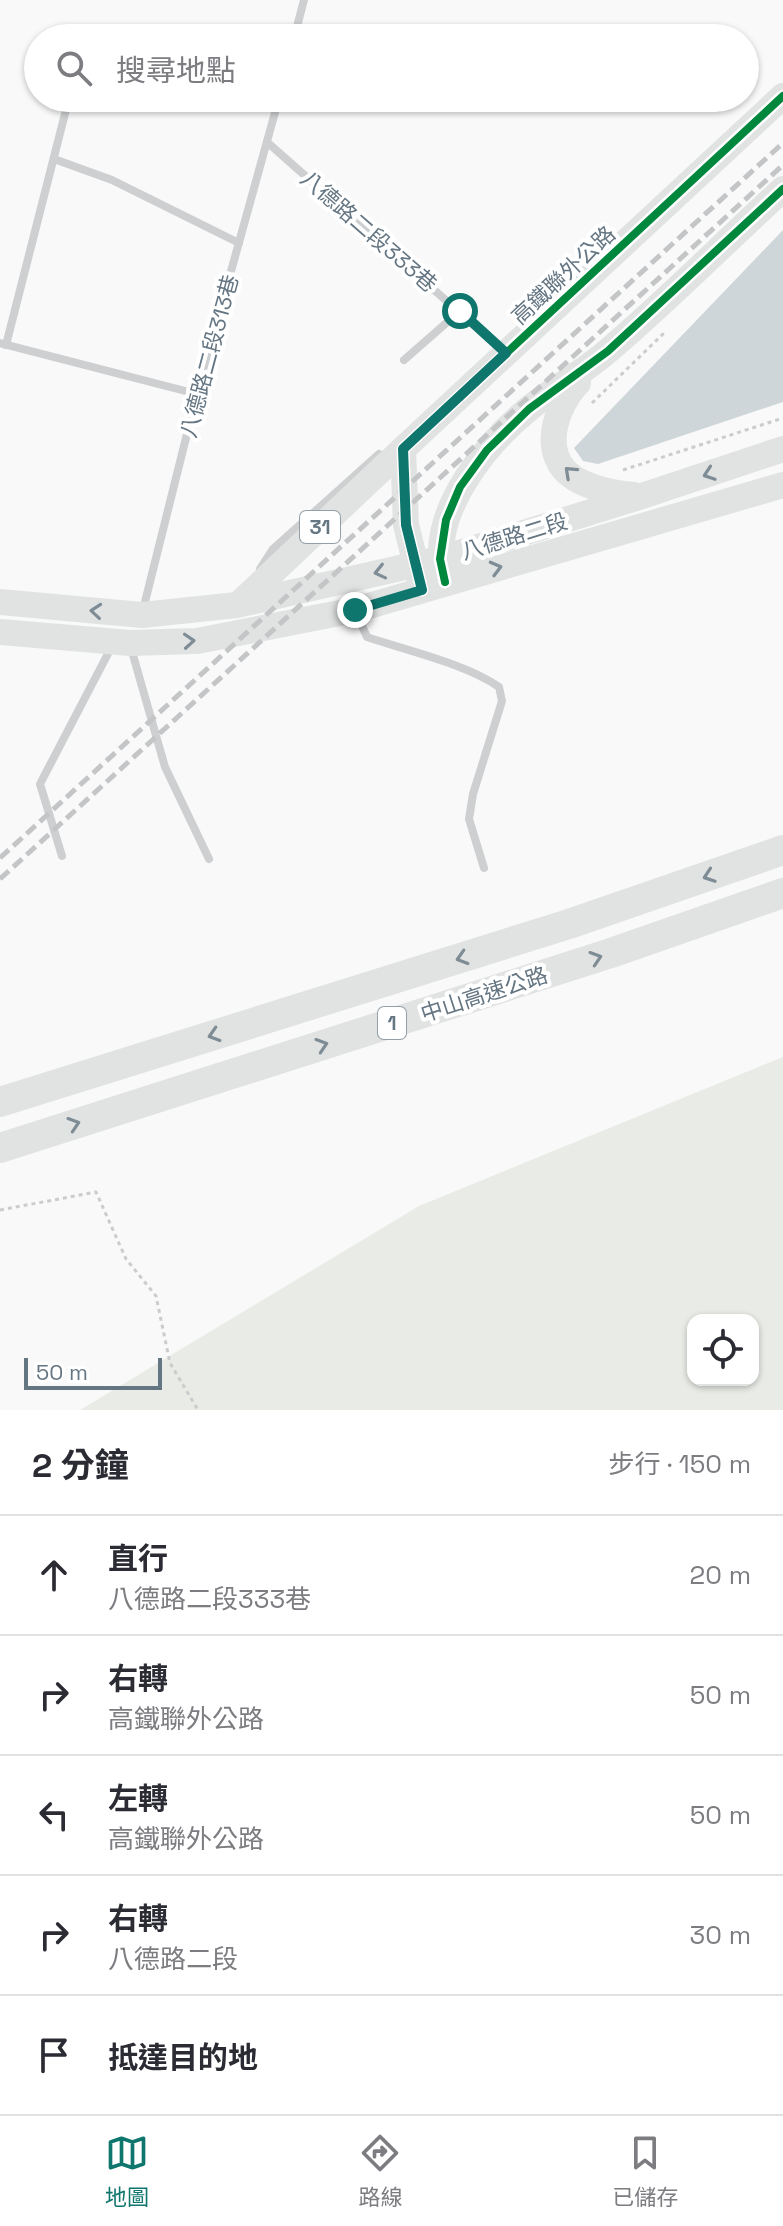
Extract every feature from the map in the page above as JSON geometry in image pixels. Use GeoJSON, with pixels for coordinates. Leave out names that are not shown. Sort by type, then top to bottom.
{"type":"FeatureCollection","features":[{"type":"Feature","properties":{"kind":"highway","name":"中山高速公路"},"geometry":{"type":"LineString","coordinates":[[0,1102],[569,924],[783,850]]}},
{"type":"Feature","properties":{"kind":"highway","name":"中山高速公路"},"geometry":{"type":"LineString","coordinates":[[0,1148],[611,953],[783,893]]}},
{"type":"Feature","properties":{"kind":"main road","name":"高鐵聯外公路"},"geometry":{"type":"LineString","coordinates":[[398,446],[783,96]]}},
{"type":"Feature","properties":{"kind":"main road"},"geometry":{"type":"LineString","coordinates":[[642,496],[592,487],[571,476],[557,458],[553,437],[557,413],[569,392],[608,351],[783,189]]}},
{"type":"Feature","properties":{"kind":"main road"},"geometry":{"type":"LineString","coordinates":[[431,574],[446,520],[456,498],[487,450],[529,409],[608,351]]}},
{"type":"Feature","properties":{"kind":"main road"},"geometry":{"type":"LineString","coordinates":[[398,446],[406,525],[431,574]]}},
{"type":"Feature","properties":{"kind":"main road","name":"31"},"geometry":{"type":"LineString","coordinates":[[237,605],[398,446]]}},
{"type":"Feature","properties":{"kind":"main road","name":"八德路二段"},"geometry":{"type":"LineString","coordinates":[[2,635],[122,642],[197,641],[355,610],[431,574],[642,496],[783,449]]}},
{"type":"Feature","properties":{"kind":"main road","name":"八德路二段"},"geometry":{"type":"LineString","coordinates":[[0,602],[142,615],[237,605],[431,574],[783,485]]}},
{"type":"Feature","properties":{"kind":"lane"},"geometry":{"type":"LineString","coordinates":[[298,24],[304,0]]}},
{"type":"Feature","properties":{"kind":"lane"},"geometry":{"type":"LineString","coordinates":[[66,112],[3,344],[197,394]]}},
{"type":"Feature","properties":{"kind":"lane","name":"八德路二段313巷"},"geometry":{"type":"LineString","coordinates":[[142,615],[197,394],[275,112]]}},
{"type":"Feature","properties":{"kind":"lane","name":"八德路二段333巷"},"geometry":{"type":"LineString","coordinates":[[267,142],[502,350]]}},
{"type":"Feature","properties":{"kind":"lane"},"geometry":{"type":"LineString","coordinates":[[54,159],[112,180],[239,243]]}},
{"type":"Feature","properties":{"kind":"lane"},"geometry":{"type":"LineString","coordinates":[[404,360],[460,311]]}},
{"type":"Feature","properties":{"kind":"lane"},"geometry":{"type":"LineString","coordinates":[[463,379],[502,350]]}},
{"type":"Feature","properties":{"kind":"lane"},"geometry":{"type":"LineString","coordinates":[[355,610],[367,637],[466,671],[499,687],[502,701],[473,794],[469,819],[484,868]]}},
{"type":"Feature","properties":{"kind":"lane"},"geometry":{"type":"LineString","coordinates":[[62,856],[40,784],[122,642]]}},
{"type":"Feature","properties":{"kind":"lane"},"geometry":{"type":"LineString","coordinates":[[122,642],[165,767],[209,859]]}},
{"type":"Feature","properties":{"kind":"path"},"geometry":{"type":"LineString","coordinates":[[588,407],[668,329]]}},
{"type":"Feature","properties":{"kind":"path"},"geometry":{"type":"LineString","coordinates":[[611,474],[783,418]]}},
{"type":"Feature","properties":{"kind":"path"},"geometry":{"type":"LineString","coordinates":[[0,1210],[96,1192],[126,1259],[156,1296],[170,1363],[198,1410]]}},
{"type":"Feature","properties":{"kind":"shaded area"},"geometry":{"type":"Polygon","coordinates":[[[783,230],[783,402],[598,464],[583,461],[574,448],[783,230]]]}},
{"type":"Feature","properties":{"kind":"shaded area"},"geometry":{"type":"Polygon","coordinates":[[[783,1057],[783,1410],[80,1410],[419,1206],[783,1057]]]}},
{"type":"Feature","properties":{"kind":"railway"},"geometry":{"type":"LineString","coordinates":[[0,858],[783,143]]}},
{"type":"Feature","properties":{"kind":"railway"},"geometry":{"type":"LineString","coordinates":[[0,879],[783,165]]}},
{"type":"Feature","properties":{"kind":"cycle path"},"geometry":{"type":"LineString","coordinates":[[422,590],[406,525],[403,449],[783,96]]}},
{"type":"Feature","properties":{"kind":"cycle path"},"geometry":{"type":"LineString","coordinates":[[445,582],[440,559],[446,520],[460,487],[487,450],[529,409],[608,351],[783,189]]}},
{"type":"Feature","properties":{"kind":"route"},"geometry":{"type":"LineString","coordinates":[[355,610],[422,590],[406,525],[403,449],[506,353],[460,311]]}}]}
